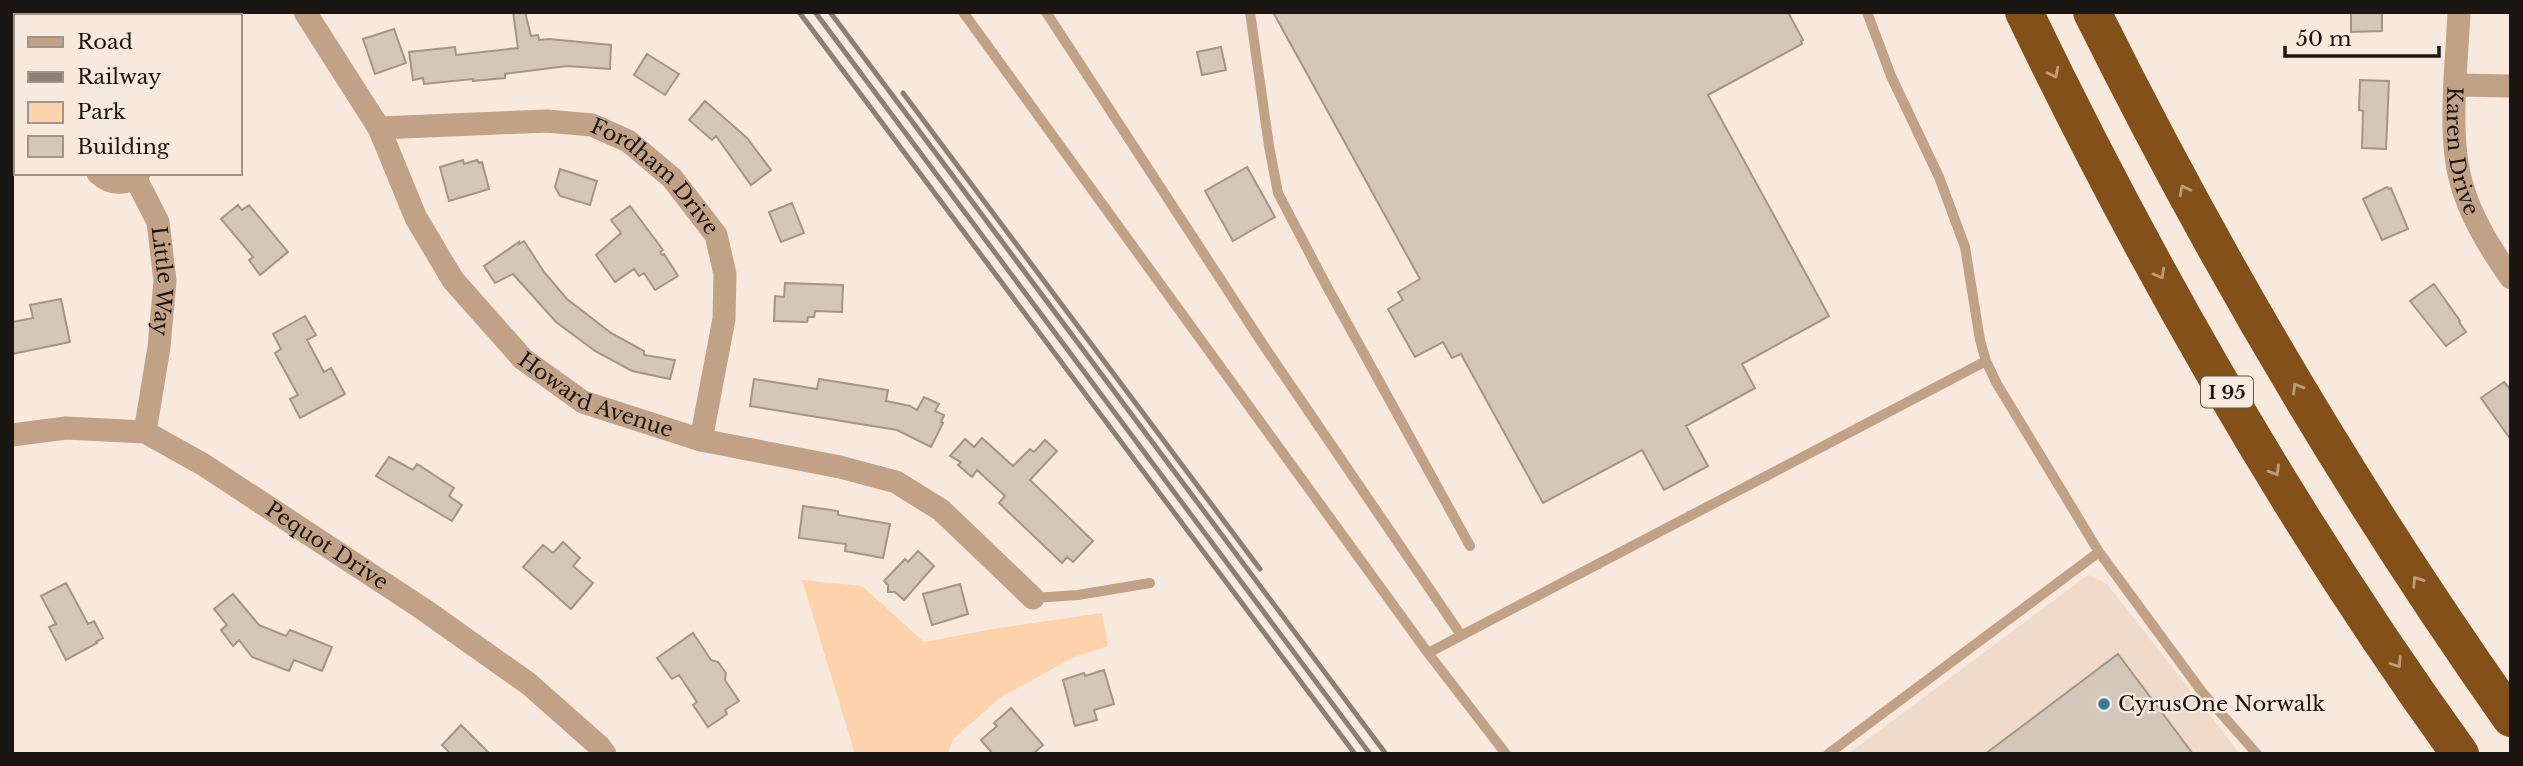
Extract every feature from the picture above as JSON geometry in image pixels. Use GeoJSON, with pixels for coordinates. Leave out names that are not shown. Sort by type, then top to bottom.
{"type":"FeatureCollection","features":[{"type":"Feature","properties":{"kind":"highway","name":"I 95"},"geometry":{"type":"LineString","coordinates":[[2024,12],[2137,233],[2248,427],[2333,565],[2460,754]]}},
{"type":"Feature","properties":{"kind":"highway","name":"I 95"},"geometry":{"type":"LineString","coordinates":[[2092,12],[2159,143],[2265,336],[2420,586],[2511,718]]}},
{"type":"Feature","properties":{"kind":"street","name":"Howard Avenue"},"geometry":{"type":"LineString","coordinates":[[304,12],[379,128],[416,218],[453,280],[523,359],[583,402],[701,440],[840,467],[897,482],[942,510],[1033,598]]}},
{"type":"Feature","properties":{"kind":"street","name":"Karen Drive"},"geometry":{"type":"LineString","coordinates":[[2459,12],[2455,142],[2460,178],[2475,221],[2511,278]]}},
{"type":"Feature","properties":{"kind":"street"},"geometry":{"type":"LineString","coordinates":[[2456,85],[2511,86]]}},
{"type":"Feature","properties":{"kind":"street","name":"Fordham Drive"},"geometry":{"type":"LineString","coordinates":[[379,128],[547,121],[592,125],[628,141],[672,178],[716,235],[725,274],[724,318],[701,440]]}},
{"type":"Feature","properties":{"kind":"street","name":"Little Way"},"geometry":{"type":"LineString","coordinates":[[100,175],[108,181],[118,183],[137,175],[158,222],[165,281],[159,347],[145,432]]}},
{"type":"Feature","properties":{"kind":"street","name":"Pequot Drive"},"geometry":{"type":"LineString","coordinates":[[12,435],[66,428],[145,432],[204,465],[423,609],[529,684],[605,754]]}},
{"type":"Feature","properties":{"kind":"lane"},"geometry":{"type":"LineString","coordinates":[[963,12],[1428,653],[1506,754]]}},
{"type":"Feature","properties":{"kind":"lane"},"geometry":{"type":"LineString","coordinates":[[1046,12],[1264,346],[1461,635]]}},
{"type":"Feature","properties":{"kind":"lane"},"geometry":{"type":"LineString","coordinates":[[1250,12],[1278,192],[1470,546]]}},
{"type":"Feature","properties":{"kind":"lane"},"geometry":{"type":"LineString","coordinates":[[1867,12],[1891,76],[1938,177],[1965,247],[1986,360],[1997,384],[2099,552],[2202,692],[2257,754]]}},
{"type":"Feature","properties":{"kind":"lane"},"geometry":{"type":"LineString","coordinates":[[1428,653],[1986,360]]}},
{"type":"Feature","properties":{"kind":"lane"},"geometry":{"type":"LineString","coordinates":[[1828,754],[2099,552]]}},
{"type":"Feature","properties":{"kind":"lane"},"geometry":{"type":"LineString","coordinates":[[1033,598],[1078,595],[1150,583]]}},
{"type":"Feature","properties":{"kind":"shaded area"},"geometry":{"type":"Polygon","coordinates":[[[2088,575],[2107,584],[2240,754],[1848,754],[2088,575]]]}},
{"type":"Feature","properties":{"kind":"green space"},"geometry":{"type":"Polygon","coordinates":[[[802,580],[862,586],[924,642],[1102,613],[1108,646],[1074,657],[1001,697],[953,739],[948,754],[855,754],[802,580]]]}},
{"type":"Feature","properties":{"kind":"building"},"geometry":{"type":"Polygon","coordinates":[[[513,12],[525,12],[531,36],[538,35],[539,40],[611,45],[610,69],[567,66],[473,81],[424,84],[423,78],[413,80],[409,52],[455,47],[456,55],[518,48],[513,12]]]}},
{"type":"Feature","properties":{"kind":"building"},"geometry":{"type":"Polygon","coordinates":[[[1273,12],[1788,12],[1803,40],[1802,44],[1708,95],[1829,316],[1742,364],[1755,388],[1686,426],[1708,466],[1664,490],[1642,450],[1543,503],[1461,354],[1452,358],[1443,342],[1415,357],[1388,309],[1403,300],[1398,292],[1420,279],[1273,12]]]}},
{"type":"Feature","properties":{"kind":"building"},"geometry":{"type":"Polygon","coordinates":[[[2351,12],[2382,12],[2382,31],[2351,32],[2351,12]]]}},
{"type":"Feature","properties":{"kind":"building"},"geometry":{"type":"Polygon","coordinates":[[[394,29],[406,63],[375,74],[363,39],[394,29]]]}},
{"type":"Feature","properties":{"kind":"building"},"geometry":{"type":"Polygon","coordinates":[[[1221,47],[1226,70],[1202,75],[1197,52],[1221,47]]]}},
{"type":"Feature","properties":{"kind":"building"},"geometry":{"type":"Polygon","coordinates":[[[647,54],[679,74],[665,95],[634,75],[647,54]]]}},
{"type":"Feature","properties":{"kind":"building"},"geometry":{"type":"Polygon","coordinates":[[[2360,80],[2389,81],[2386,149],[2362,148],[2360,80]]]}},
{"type":"Feature","properties":{"kind":"building"},"geometry":{"type":"Polygon","coordinates":[[[705,101],[747,138],[771,170],[751,185],[716,136],[712,140],[689,120],[705,101]]]}},
{"type":"Feature","properties":{"kind":"building"},"geometry":{"type":"Polygon","coordinates":[[[463,160],[464,164],[477,160],[482,162],[489,189],[449,201],[440,167],[463,160]]]}},
{"type":"Feature","properties":{"kind":"building"},"geometry":{"type":"Polygon","coordinates":[[[1247,167],[1275,217],[1233,241],[1205,191],[1247,167]]]}},
{"type":"Feature","properties":{"kind":"building"},"geometry":{"type":"Polygon","coordinates":[[[560,169],[597,181],[590,205],[560,196],[555,187],[560,169]]]}},
{"type":"Feature","properties":{"kind":"building"},"geometry":{"type":"Polygon","coordinates":[[[2387,187],[2391,188],[2408,229],[2382,240],[2363,199],[2387,187]]]}},
{"type":"Feature","properties":{"kind":"building"},"geometry":{"type":"Polygon","coordinates":[[[792,203],[804,233],[781,242],[769,212],[792,203]]]}},
{"type":"Feature","properties":{"kind":"building"},"geometry":{"type":"Polygon","coordinates":[[[238,205],[242,210],[249,205],[288,252],[260,275],[249,260],[253,257],[221,219],[238,205]]]}},
{"type":"Feature","properties":{"kind":"building"},"geometry":{"type":"Polygon","coordinates":[[[630,206],[663,250],[660,252],[678,276],[655,290],[644,273],[639,276],[634,269],[615,282],[596,255],[621,233],[611,220],[630,206]]]}},
{"type":"Feature","properties":{"kind":"building"},"geometry":{"type":"Polygon","coordinates":[[[524,241],[544,272],[567,299],[611,333],[644,351],[644,355],[675,360],[670,379],[632,371],[595,351],[556,322],[513,274],[495,283],[484,266],[524,241]]]}},
{"type":"Feature","properties":{"kind":"building"},"geometry":{"type":"Polygon","coordinates":[[[785,283],[843,285],[842,312],[815,311],[814,317],[808,317],[807,322],[774,321],[775,296],[784,297],[785,283]]]}},
{"type":"Feature","properties":{"kind":"building"},"geometry":{"type":"Polygon","coordinates":[[[2434,284],[2466,332],[2446,346],[2410,301],[2434,284]]]}},
{"type":"Feature","properties":{"kind":"building"},"geometry":{"type":"Polygon","coordinates":[[[61,299],[70,342],[12,354],[12,322],[33,318],[30,305],[61,299]]]}},
{"type":"Feature","properties":{"kind":"building"},"geometry":{"type":"Polygon","coordinates":[[[305,316],[316,335],[307,340],[324,372],[331,368],[345,394],[300,418],[290,399],[298,395],[275,353],[281,349],[273,334],[305,316]]]}},
{"type":"Feature","properties":{"kind":"building"},"geometry":{"type":"Polygon","coordinates":[[[754,379],[817,389],[819,379],[888,390],[886,401],[917,410],[924,397],[939,404],[935,411],[944,415],[941,422],[943,423],[931,447],[897,430],[750,406],[754,379]]]}},
{"type":"Feature","properties":{"kind":"building"},"geometry":{"type":"Polygon","coordinates":[[[2504,382],[2511,390],[2511,440],[2481,398],[2504,382]]]}},
{"type":"Feature","properties":{"kind":"building"},"geometry":{"type":"Polygon","coordinates":[[[982,438],[1013,466],[1030,449],[1034,452],[1045,440],[1057,451],[1030,480],[1093,541],[1073,562],[1067,557],[1062,563],[999,503],[1005,496],[977,470],[972,477],[958,465],[961,462],[950,456],[965,439],[974,447],[982,438]]]}},
{"type":"Feature","properties":{"kind":"building"},"geometry":{"type":"Polygon","coordinates":[[[389,457],[413,470],[417,464],[454,488],[449,496],[462,505],[452,521],[376,476],[389,457]]]}},
{"type":"Feature","properties":{"kind":"building"},"geometry":{"type":"Polygon","coordinates":[[[803,506],[838,511],[838,515],[890,524],[883,558],[845,551],[846,544],[799,538],[803,506]]]}},
{"type":"Feature","properties":{"kind":"building"},"geometry":{"type":"Polygon","coordinates":[[[563,542],[580,558],[573,566],[593,583],[571,609],[523,567],[543,545],[553,553],[563,542]]]}},
{"type":"Feature","properties":{"kind":"building"},"geometry":{"type":"Polygon","coordinates":[[[918,551],[934,566],[904,600],[895,592],[888,592],[888,585],[884,581],[905,559],[908,562],[918,551]]]}},
{"type":"Feature","properties":{"kind":"building"},"geometry":{"type":"Polygon","coordinates":[[[66,583],[88,624],[94,621],[103,638],[66,660],[49,627],[56,624],[41,596],[66,583]]]}},
{"type":"Feature","properties":{"kind":"building"},"geometry":{"type":"Polygon","coordinates":[[[960,584],[968,614],[932,625],[923,594],[960,584]]]}},
{"type":"Feature","properties":{"kind":"building"},"geometry":{"type":"Polygon","coordinates":[[[233,594],[259,625],[286,636],[290,630],[332,647],[322,671],[294,660],[289,671],[252,657],[239,640],[233,646],[221,630],[227,625],[214,609],[233,594]]]}},
{"type":"Feature","properties":{"kind":"building"},"geometry":{"type":"Polygon","coordinates":[[[693,633],[711,660],[718,662],[726,673],[725,680],[739,701],[725,710],[727,714],[708,727],[693,705],[697,702],[679,675],[672,679],[657,658],[693,633]]]}},
{"type":"Feature","properties":{"kind":"building","name":"CyrusOne Norwalk"},"geometry":{"type":"Polygon","coordinates":[[[2118,654],[2193,754],[1985,754],[2118,654]]]}},
{"type":"Feature","properties":{"kind":"building"},"geometry":{"type":"Polygon","coordinates":[[[1104,670],[1114,704],[1094,710],[1097,720],[1075,726],[1063,680],[1104,670]]]}},
{"type":"Feature","properties":{"kind":"building"},"geometry":{"type":"Polygon","coordinates":[[[1011,708],[1043,745],[1033,754],[993,754],[981,740],[997,726],[994,723],[1011,708]]]}},
{"type":"Feature","properties":{"kind":"building"},"geometry":{"type":"Polygon","coordinates":[[[461,725],[490,754],[451,754],[442,745],[461,725]]]}},
{"type":"Feature","properties":{"kind":"railway"},"geometry":{"type":"LineString","coordinates":[[799,12],[1355,754]]}},
{"type":"Feature","properties":{"kind":"railway"},"geometry":{"type":"LineString","coordinates":[[815,12],[1370,754]]}},
{"type":"Feature","properties":{"kind":"railway"},"geometry":{"type":"LineString","coordinates":[[830,12],[1386,754]]}},
{"type":"Feature","properties":{"kind":"railway"},"geometry":{"type":"LineString","coordinates":[[903,93],[1260,569]]}},
{"type":"Feature","properties":{"kind":"place","name":"CyrusOne Norwalk"},"geometry":{"type":"Point","coordinates":[2104,704]}}]}
